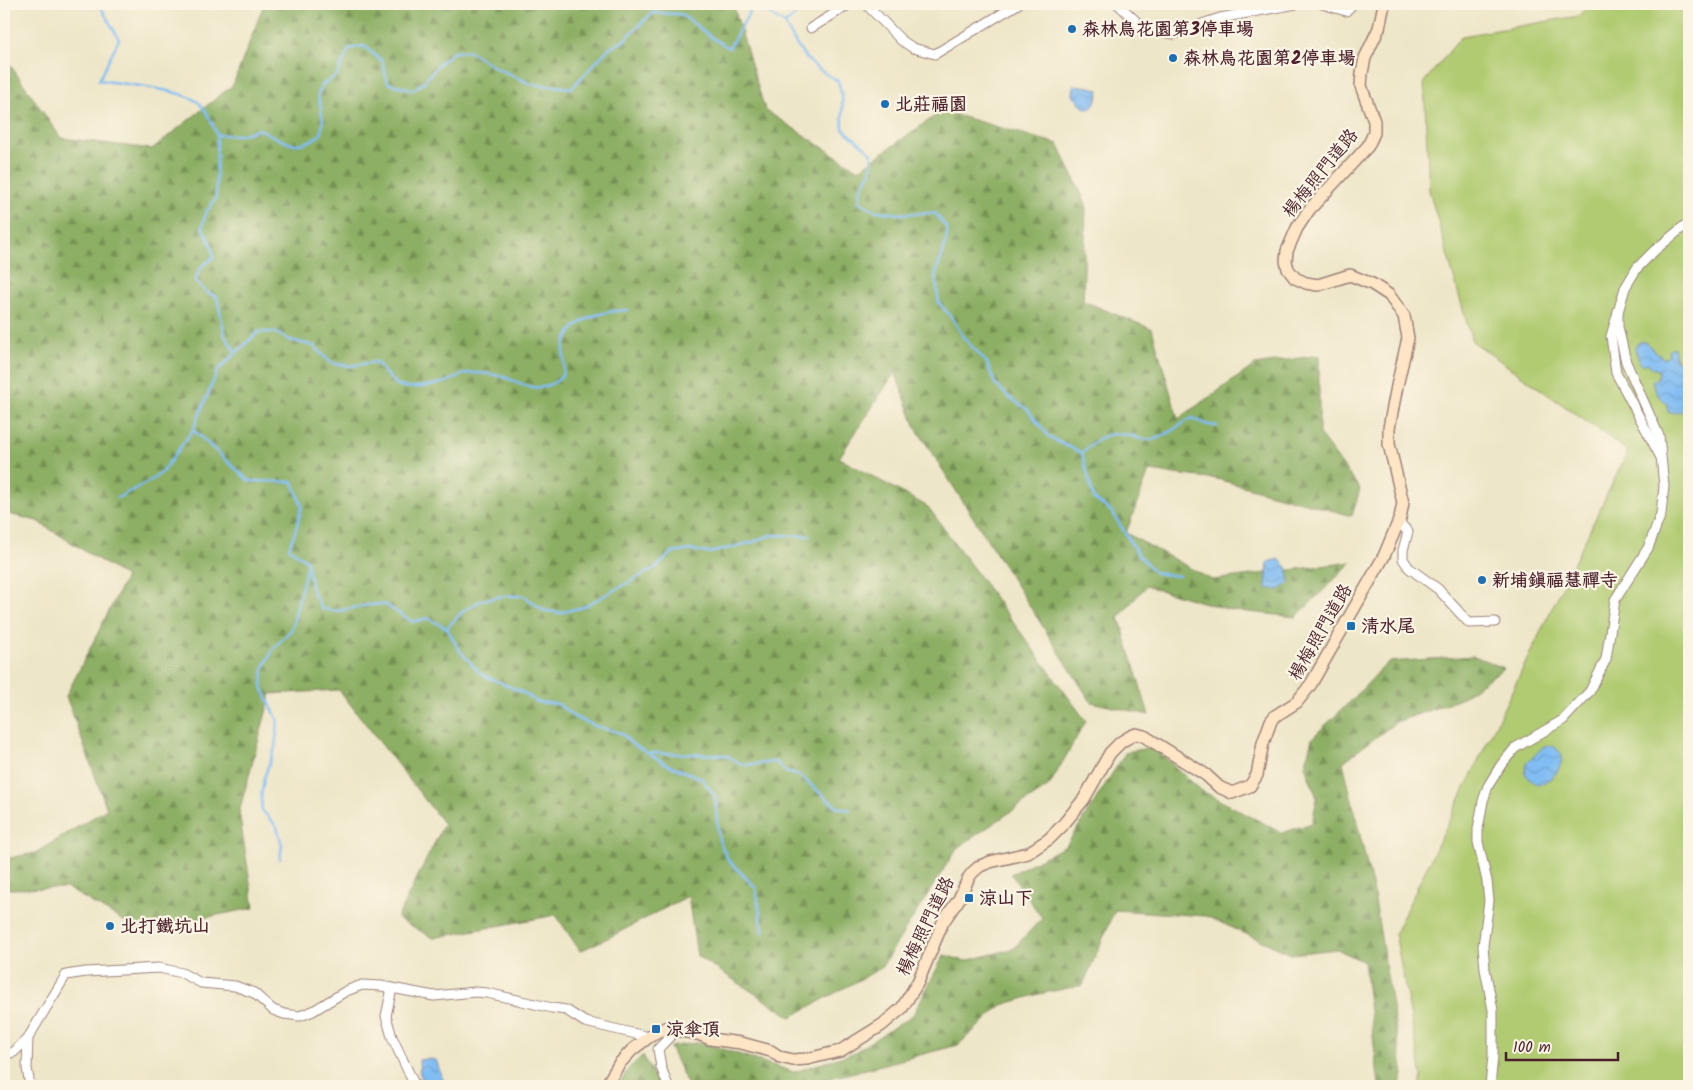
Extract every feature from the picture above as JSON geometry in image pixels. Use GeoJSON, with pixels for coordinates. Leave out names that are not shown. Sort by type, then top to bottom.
{"type":"FeatureCollection","features":[{"type":"Feature","properties":{"kind":"street"},"geometry":{"type":"LineString","coordinates":[[811,28],[850,4]]}},
{"type":"Feature","properties":{"kind":"street"},"geometry":{"type":"LineString","coordinates":[[866,4],[901,40],[913,48],[935,54],[1018,4]]}},
{"type":"Feature","properties":{"kind":"street"},"geometry":{"type":"LineString","coordinates":[[1118,4],[1141,26],[1174,34],[1192,30],[1202,24],[1220,18],[1296,4]]}},
{"type":"Feature","properties":{"kind":"street"},"geometry":{"type":"LineString","coordinates":[[1322,4],[1346,11],[1353,4]]}},
{"type":"Feature","properties":{"kind":"street","name":"楊梅照門道路"},"geometry":{"type":"LineString","coordinates":[[606,1086],[619,1064],[632,1050],[664,1028],[698,1034],[710,1039],[741,1042],[793,1060],[807,1059],[840,1051],[882,1025],[902,1008],[918,982],[943,922],[960,898],[969,877],[980,866],[1028,853],[1049,838],[1062,826],[1084,799],[1110,753],[1121,742],[1131,736],[1136,734],[1144,736],[1206,775],[1219,787],[1232,793],[1250,786],[1257,775],[1263,742],[1271,721],[1275,716],[1297,702],[1310,684],[1384,556],[1399,522],[1403,503],[1389,444],[1389,428],[1396,386],[1408,338],[1404,316],[1389,295],[1372,284],[1350,275],[1318,284],[1306,283],[1296,278],[1288,269],[1286,261],[1287,251],[1297,228],[1309,210],[1368,146],[1374,133],[1374,121],[1361,86],[1362,73],[1365,58],[1379,28],[1384,4]]}},
{"type":"Feature","properties":{"kind":"street"},"geometry":{"type":"LineString","coordinates":[[1662,460],[1616,373],[1611,336],[1625,288],[1637,268],[1689,222]]}},
{"type":"Feature","properties":{"kind":"street"},"geometry":{"type":"LineString","coordinates":[[1490,1086],[1493,1056],[1493,1018],[1483,946],[1489,901],[1487,880],[1478,842],[1478,829],[1483,801],[1488,786],[1501,765],[1515,748],[1563,720],[1590,691],[1606,659],[1615,600],[1648,548],[1661,514],[1664,486],[1659,436],[1626,362],[1618,327],[1618,311]]}},
{"type":"Feature","properties":{"kind":"street"},"geometry":{"type":"LineString","coordinates":[[1399,522],[1408,532],[1403,550],[1403,559],[1409,568],[1438,589],[1469,623],[1495,622]]}},
{"type":"Feature","properties":{"kind":"street"},"geometry":{"type":"LineString","coordinates":[[4,1055],[14,1052],[28,1038],[66,975],[159,968],[182,973],[201,983],[225,984],[245,989],[254,993],[273,1010],[284,1014],[300,1016],[313,1011],[346,991],[362,985],[392,988],[434,996],[487,992],[566,1010],[586,1022],[649,1037]]}},
{"type":"Feature","properties":{"kind":"street"},"geometry":{"type":"LineString","coordinates":[[392,988],[386,1016],[392,1037],[415,1086]]}},
{"type":"Feature","properties":{"kind":"street"},"geometry":{"type":"LineString","coordinates":[[668,1086],[661,1067],[658,1049],[676,1030]]}},
{"type":"Feature","properties":{"kind":"street"},"geometry":{"type":"LineString","coordinates":[[28,1038],[27,1068],[30,1086]]}},
{"type":"Feature","properties":{"kind":"green space"},"geometry":{"type":"Polygon","coordinates":[[[264,4],[733,4],[765,110],[858,170],[942,111],[1058,144],[1086,204],[1083,301],[1152,329],[1178,419],[1255,365],[1319,355],[1319,434],[1360,489],[1352,516],[1217,479],[1149,471],[1126,533],[1212,580],[1352,562],[1296,617],[1230,610],[1146,586],[1119,617],[1149,715],[1091,702],[916,428],[895,372],[839,458],[928,507],[1086,721],[1049,786],[957,848],[881,968],[791,1017],[697,956],[688,896],[580,951],[556,915],[433,938],[397,918],[444,824],[339,690],[271,694],[239,812],[254,908],[139,930],[67,888],[4,889],[4,859],[35,853],[107,809],[66,696],[126,577],[37,521],[4,513],[4,56],[61,138],[152,149],[233,85],[264,4]]]}},
{"type":"Feature","properties":{"kind":"green space"},"geometry":{"type":"Polygon","coordinates":[[[1591,4],[1689,4],[1689,1086],[1419,1086],[1422,1077],[1395,933],[1628,451],[1472,341],[1429,190],[1424,82],[1462,36],[1578,16],[1591,4]]]}},
{"type":"Feature","properties":{"kind":"green space"},"geometry":{"type":"Polygon","coordinates":[[[1474,656],[1504,668],[1458,700],[1396,722],[1343,762],[1374,894],[1403,1075],[1399,1086],[1379,1086],[1364,962],[1337,949],[1291,954],[1206,916],[1115,910],[1083,985],[1039,994],[1002,1005],[958,1045],[797,1086],[688,1086],[670,1047],[701,1042],[794,1072],[853,1053],[913,1015],[944,955],[965,961],[1013,949],[1042,918],[1011,874],[1066,846],[1126,752],[1153,747],[1202,791],[1282,833],[1312,823],[1317,798],[1305,766],[1312,738],[1388,662],[1474,656]]]}},
{"type":"Feature","properties":{"kind":"green space"},"geometry":{"type":"Polygon","coordinates":[[[643,1055],[659,1086],[618,1086],[629,1068],[643,1055]]]}},
{"type":"Feature","properties":{"kind":"water"},"geometry":{"type":"Polygon","coordinates":[[[1074,85],[1099,90],[1097,100],[1090,109],[1083,107],[1073,95],[1074,85]]]}},
{"type":"Feature","properties":{"kind":"water"},"geometry":{"type":"Polygon","coordinates":[[[1642,341],[1664,359],[1669,354],[1668,350],[1674,347],[1676,361],[1682,364],[1680,370],[1689,380],[1689,406],[1684,410],[1677,413],[1668,412],[1666,403],[1657,394],[1652,382],[1658,378],[1659,371],[1648,363],[1642,365],[1635,348],[1642,341]]]}},
{"type":"Feature","properties":{"kind":"water"},"geometry":{"type":"Polygon","coordinates":[[[1279,559],[1287,567],[1290,582],[1280,590],[1266,588],[1268,562],[1279,559]]]}},
{"type":"Feature","properties":{"kind":"water"},"geometry":{"type":"Polygon","coordinates":[[[1544,746],[1554,746],[1562,755],[1562,760],[1558,770],[1551,778],[1537,785],[1525,774],[1526,764],[1544,746]]]}},
{"type":"Feature","properties":{"kind":"water"},"geometry":{"type":"Polygon","coordinates":[[[419,1060],[436,1060],[445,1086],[426,1086],[420,1074],[419,1060]]]}},
{"type":"Feature","properties":{"kind":"waterway"},"geometry":{"type":"LineString","coordinates":[[99,4],[119,39],[99,80],[168,91],[193,99],[206,111],[217,135],[240,135],[260,129],[290,144],[305,143],[321,134],[323,119],[318,95],[322,85],[337,75],[349,49],[364,46],[382,61],[388,83],[413,90],[424,82],[440,63],[454,52],[469,51],[496,68],[531,84],[572,88],[609,48],[622,42],[652,13],[681,14],[729,48],[752,8],[766,12],[785,24],[809,4]]}},
{"type":"Feature","properties":{"kind":"waterway"},"geometry":{"type":"LineString","coordinates":[[785,24],[806,58],[819,70],[838,81],[842,95],[843,129],[872,153],[871,171],[861,188],[859,202],[877,211],[898,214],[935,213],[948,230],[943,253],[935,275],[939,303],[952,318],[964,338],[987,363],[995,384],[1011,399],[1027,409],[1050,438],[1082,453],[1094,499],[1112,512],[1138,554],[1155,573],[1179,576]]}},
{"type":"Feature","properties":{"kind":"waterway"},"geometry":{"type":"LineString","coordinates":[[217,135],[216,198],[206,212],[202,227],[210,242],[214,257],[200,268],[195,281],[206,292],[217,297],[225,336],[236,353],[218,370],[193,430],[249,481],[293,482],[302,506],[289,548],[307,561],[312,591],[322,609],[338,611],[384,604],[413,622],[427,618],[447,628],[459,650],[481,674],[524,693],[537,702],[558,704],[574,717],[595,726],[621,733],[632,744],[668,765],[701,778],[715,796],[719,840],[728,860],[756,888],[763,932]]}},
{"type":"Feature","properties":{"kind":"waterway"},"geometry":{"type":"LineString","coordinates":[[236,353],[258,332],[274,332],[290,340],[314,346],[331,363],[349,366],[376,362],[392,380],[404,387],[420,387],[446,382],[471,373],[501,376],[527,386],[540,387],[555,382],[562,375],[564,347],[573,329],[580,323],[598,314],[628,310]]}},
{"type":"Feature","properties":{"kind":"waterway"},"geometry":{"type":"LineString","coordinates":[[1082,453],[1097,440],[1107,435],[1120,434],[1142,439],[1154,439],[1168,433],[1192,418],[1208,425],[1217,426]]}},
{"type":"Feature","properties":{"kind":"waterway"},"geometry":{"type":"LineString","coordinates":[[117,498],[150,481],[163,471],[193,430]]}},
{"type":"Feature","properties":{"kind":"waterway"},"geometry":{"type":"LineString","coordinates":[[447,628],[463,611],[482,600],[504,596],[524,596],[543,610],[559,613],[583,607],[657,567],[671,553],[690,550],[709,553],[753,542],[771,535],[810,536]]}},
{"type":"Feature","properties":{"kind":"waterway"},"geometry":{"type":"LineString","coordinates":[[280,859],[282,845],[277,827],[262,810],[261,798],[264,778],[275,748],[278,721],[262,687],[263,669],[274,648],[292,629],[307,564]]}},
{"type":"Feature","properties":{"kind":"waterway"},"geometry":{"type":"LineString","coordinates":[[651,753],[725,755],[744,765],[776,762],[786,772],[800,776],[837,807],[850,810]]}},
{"type":"Feature","properties":{"kind":"place","name":"森林鳥花園第3停車場"},"geometry":{"type":"Point","coordinates":[1072,29]}},
{"type":"Feature","properties":{"kind":"place","name":"森林鳥花園第2停車場"},"geometry":{"type":"Point","coordinates":[1173,58]}},
{"type":"Feature","properties":{"kind":"place","name":"北莊福園"},"geometry":{"type":"Point","coordinates":[885,104]}},
{"type":"Feature","properties":{"kind":"place","name":"新埔鎮福慧禪寺"},"geometry":{"type":"Point","coordinates":[1482,580]}},
{"type":"Feature","properties":{"kind":"place","name":"清水尾"},"geometry":{"type":"Point","coordinates":[1351,626]}},
{"type":"Feature","properties":{"kind":"place","name":"涼山下"},"geometry":{"type":"Point","coordinates":[969,898]}},
{"type":"Feature","properties":{"kind":"place","name":"北打鐵坑山"},"geometry":{"type":"Point","coordinates":[110,926]}},
{"type":"Feature","properties":{"kind":"place","name":"涼傘頂"},"geometry":{"type":"Point","coordinates":[656,1029]}}]}
